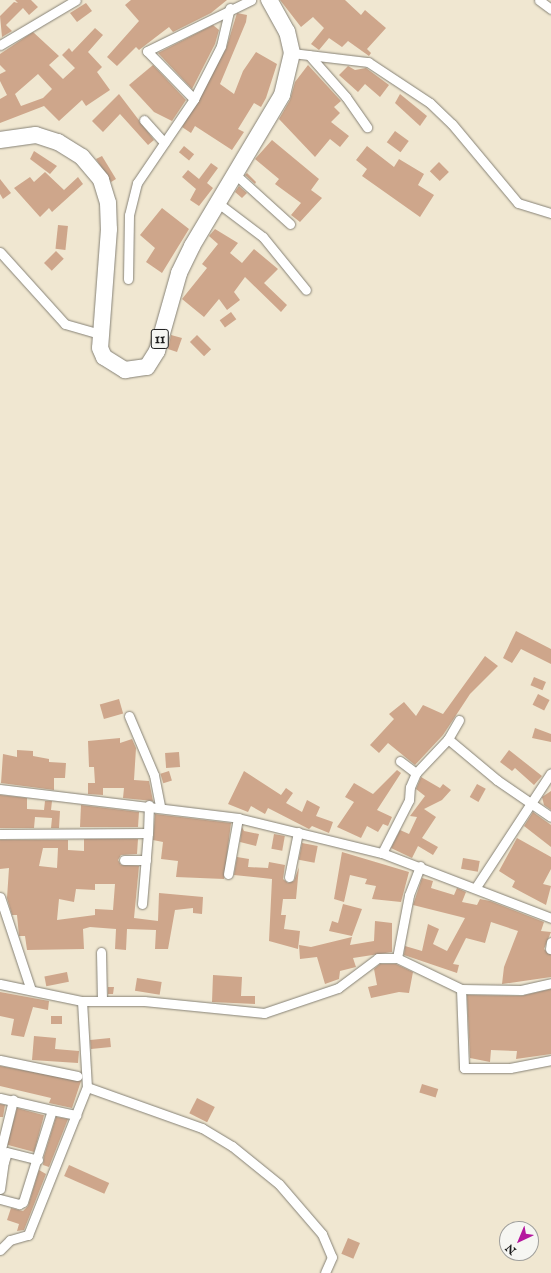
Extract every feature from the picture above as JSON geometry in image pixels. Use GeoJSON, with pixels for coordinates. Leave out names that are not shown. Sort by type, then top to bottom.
{"type":"FeatureCollection","features":[{"type":"Feature","properties":{"kind":"highway","name":"11"},"geometry":{"type":"LineString","coordinates":[[0,140],[36,135],[58,142],[82,157],[101,180],[108,203],[109,229],[99,334],[100,348],[110,362],[132,371],[147,367],[157,351],[179,273],[218,203],[275,112],[292,53],[287,32],[270,0]]}},
{"type":"Feature","properties":{"kind":"street"},"geometry":{"type":"LineString","coordinates":[[0,46],[76,0]]}},
{"type":"Feature","properties":{"kind":"street"},"geometry":{"type":"LineString","coordinates":[[194,99],[147,51],[230,8],[251,0]]}},
{"type":"Feature","properties":{"kind":"street"},"geometry":{"type":"LineString","coordinates":[[538,0],[551,9]]}},
{"type":"Feature","properties":{"kind":"street"},"geometry":{"type":"LineString","coordinates":[[128,279],[129,215],[138,183],[194,99],[221,46],[230,8]]}},
{"type":"Feature","properties":{"kind":"street"},"geometry":{"type":"LineString","coordinates":[[292,53],[368,62],[391,77],[452,124],[518,202],[551,213]]}},
{"type":"Feature","properties":{"kind":"street"},"geometry":{"type":"LineString","coordinates":[[309,55],[346,97],[367,127]]}},
{"type":"Feature","properties":{"kind":"street"},"geometry":{"type":"LineString","coordinates":[[144,120],[164,142]]}},
{"type":"Feature","properties":{"kind":"street"},"geometry":{"type":"LineString","coordinates":[[236,175],[290,224]]}},
{"type":"Feature","properties":{"kind":"street"},"geometry":{"type":"LineString","coordinates":[[218,203],[263,237],[306,290]]}},
{"type":"Feature","properties":{"kind":"street"},"geometry":{"type":"LineString","coordinates":[[0,252],[65,324],[99,334]]}},
{"type":"Feature","properties":{"kind":"street"},"geometry":{"type":"LineString","coordinates":[[129,716],[154,775],[160,806]]}},
{"type":"Feature","properties":{"kind":"street"},"geometry":{"type":"LineString","coordinates":[[382,854],[409,800],[416,773],[448,739],[458,720]]}},
{"type":"Feature","properties":{"kind":"street"},"geometry":{"type":"LineString","coordinates":[[448,739],[529,804],[551,817]]}},
{"type":"Feature","properties":{"kind":"street"},"geometry":{"type":"LineString","coordinates":[[400,761],[416,773]]}},
{"type":"Feature","properties":{"kind":"street"},"geometry":{"type":"LineString","coordinates":[[476,887],[529,804],[551,773]]}},
{"type":"Feature","properties":{"kind":"street"},"geometry":{"type":"LineString","coordinates":[[0,788],[160,806],[238,818],[298,832],[382,854],[420,866],[551,918]]}},
{"type":"Feature","properties":{"kind":"street"},"geometry":{"type":"LineString","coordinates":[[142,904],[149,805]]}},
{"type":"Feature","properties":{"kind":"street"},"geometry":{"type":"LineString","coordinates":[[228,874],[238,818]]}},
{"type":"Feature","properties":{"kind":"street"},"geometry":{"type":"LineString","coordinates":[[289,877],[298,832]]}},
{"type":"Feature","properties":{"kind":"street"},"geometry":{"type":"LineString","coordinates":[[0,834],[148,833]]}},
{"type":"Feature","properties":{"kind":"street"},"geometry":{"type":"LineString","coordinates":[[124,860],[146,860]]}},
{"type":"Feature","properties":{"kind":"street"},"geometry":{"type":"LineString","coordinates":[[397,958],[408,901],[420,866]]}},
{"type":"Feature","properties":{"kind":"street"},"geometry":{"type":"LineString","coordinates":[[0,897],[31,990]]}},
{"type":"Feature","properties":{"kind":"street"},"geometry":{"type":"LineString","coordinates":[[101,952],[102,1001]]}},
{"type":"Feature","properties":{"kind":"street"},"geometry":{"type":"LineString","coordinates":[[0,984],[82,1001],[144,1001],[264,1013],[338,988],[378,958],[397,958],[461,989],[521,990],[551,983]]}},
{"type":"Feature","properties":{"kind":"street"},"geometry":{"type":"LineString","coordinates":[[461,989],[464,1068],[505,1068],[551,1060]]}},
{"type":"Feature","properties":{"kind":"street"},"geometry":{"type":"LineString","coordinates":[[0,1250],[10,1240],[28,1235],[87,1087],[82,1001]]}},
{"type":"Feature","properties":{"kind":"street"},"geometry":{"type":"LineString","coordinates":[[0,1060],[77,1076]]}},
{"type":"Feature","properties":{"kind":"street"},"geometry":{"type":"LineString","coordinates":[[87,1087],[202,1128],[232,1146],[279,1184],[322,1234],[332,1257],[325,1273]]}},
{"type":"Feature","properties":{"kind":"street"},"geometry":{"type":"LineString","coordinates":[[0,1098],[76,1115]]}},
{"type":"Feature","properties":{"kind":"street"},"geometry":{"type":"LineString","coordinates":[[0,1189],[3,1155],[13,1100]]}},
{"type":"Feature","properties":{"kind":"street"},"geometry":{"type":"LineString","coordinates":[[0,1199],[21,1204],[38,1160],[52,1110]]}},
{"type":"Feature","properties":{"kind":"street"},"geometry":{"type":"LineString","coordinates":[[3,1155],[38,1160]]}},
{"type":"Feature","properties":{"kind":"building"},"geometry":{"type":"Polygon","coordinates":[[[15,0],[31,0],[38,7],[29,15],[23,8],[6,25],[12,31],[2,37],[0,16],[14,2],[18,3],[15,0]]]}},
{"type":"Feature","properties":{"kind":"building"},"geometry":{"type":"Polygon","coordinates":[[[131,0],[227,0],[211,13],[173,32],[169,27],[139,50],[136,47],[117,66],[107,57],[139,21],[125,5],[131,0]]]}},
{"type":"Feature","properties":{"kind":"building"},"geometry":{"type":"Polygon","coordinates":[[[280,0],[345,0],[361,15],[365,10],[386,28],[367,49],[371,53],[369,56],[348,41],[342,47],[329,38],[319,50],[311,44],[324,28],[313,17],[301,27],[280,0]]]}},
{"type":"Feature","properties":{"kind":"building"},"geometry":{"type":"Polygon","coordinates":[[[86,3],[92,11],[77,22],[70,13],[86,3]]]}},
{"type":"Feature","properties":{"kind":"building"},"geometry":{"type":"Polygon","coordinates":[[[237,13],[247,15],[246,22],[220,84],[234,94],[243,71],[256,52],[277,64],[266,98],[261,107],[254,103],[238,129],[244,132],[232,150],[195,126],[191,133],[182,127],[226,49],[237,13]]]}},
{"type":"Feature","properties":{"kind":"building"},"geometry":{"type":"Polygon","coordinates":[[[213,25],[219,30],[215,44],[192,89],[158,53],[213,25]]]}},
{"type":"Feature","properties":{"kind":"building"},"geometry":{"type":"Polygon","coordinates":[[[95,28],[103,35],[88,52],[102,67],[97,72],[110,90],[86,106],[82,100],[59,121],[44,106],[0,123],[0,99],[7,95],[0,81],[0,74],[6,71],[0,65],[0,54],[33,32],[59,56],[49,65],[63,79],[75,68],[62,55],[69,48],[72,52],[95,28]],[[38,74],[15,94],[21,106],[43,98],[52,89],[38,74]]]}},
{"type":"Feature","properties":{"kind":"building"},"geometry":{"type":"Polygon","coordinates":[[[153,65],[186,100],[172,121],[154,112],[129,85],[153,65]]]}},
{"type":"Feature","properties":{"kind":"building"},"geometry":{"type":"Polygon","coordinates":[[[308,65],[341,101],[334,107],[340,113],[331,122],[349,136],[340,147],[330,139],[315,157],[279,119],[290,100],[295,82],[308,65]]]}},
{"type":"Feature","properties":{"kind":"building"},"geometry":{"type":"Polygon","coordinates":[[[348,66],[355,70],[366,68],[389,85],[380,97],[365,84],[358,92],[339,75],[348,66]]]}},
{"type":"Feature","properties":{"kind":"building"},"geometry":{"type":"Polygon","coordinates":[[[119,94],[154,140],[148,145],[120,114],[103,132],[92,121],[119,94]]]}},
{"type":"Feature","properties":{"kind":"building"},"geometry":{"type":"Polygon","coordinates":[[[400,94],[427,116],[420,126],[395,103],[400,94]]]}},
{"type":"Feature","properties":{"kind":"building"},"geometry":{"type":"Polygon","coordinates":[[[395,131],[409,141],[401,152],[387,142],[395,131]]]}},
{"type":"Feature","properties":{"kind":"building"},"geometry":{"type":"Polygon","coordinates":[[[272,140],[319,179],[311,190],[322,198],[300,222],[291,215],[301,203],[275,184],[279,179],[255,159],[272,140]]]}},
{"type":"Feature","properties":{"kind":"building"},"geometry":{"type":"Polygon","coordinates":[[[184,146],[194,154],[189,160],[179,152],[184,146]]]}},
{"type":"Feature","properties":{"kind":"building"},"geometry":{"type":"Polygon","coordinates":[[[367,146],[394,167],[399,159],[424,174],[418,185],[434,195],[420,217],[362,176],[367,169],[356,160],[367,146]]]}},
{"type":"Feature","properties":{"kind":"building"},"geometry":{"type":"Polygon","coordinates":[[[34,151],[57,166],[50,174],[30,159],[34,151]]]}},
{"type":"Feature","properties":{"kind":"building"},"geometry":{"type":"Polygon","coordinates":[[[102,156],[116,179],[111,182],[96,159],[102,156]]]}},
{"type":"Feature","properties":{"kind":"building"},"geometry":{"type":"Polygon","coordinates":[[[439,162],[449,172],[440,181],[430,171],[439,162]]]}},
{"type":"Feature","properties":{"kind":"building"},"geometry":{"type":"Polygon","coordinates":[[[211,163],[218,168],[207,183],[213,188],[199,206],[190,200],[196,189],[182,177],[188,170],[199,179],[211,163]]]}},
{"type":"Feature","properties":{"kind":"building"},"geometry":{"type":"Polygon","coordinates":[[[45,172],[64,190],[78,177],[83,184],[52,212],[49,208],[40,217],[14,188],[30,177],[34,182],[45,172]]]}},
{"type":"Feature","properties":{"kind":"building"},"geometry":{"type":"Polygon","coordinates":[[[247,173],[256,182],[255,184],[245,175],[247,173]]]}},
{"type":"Feature","properties":{"kind":"building"},"geometry":{"type":"Polygon","coordinates":[[[0,179],[11,193],[3,199],[0,194],[0,179]]]}},
{"type":"Feature","properties":{"kind":"building"},"geometry":{"type":"Polygon","coordinates":[[[239,186],[247,193],[242,198],[235,192],[239,186]]]}},
{"type":"Feature","properties":{"kind":"building"},"geometry":{"type":"Polygon","coordinates":[[[162,208],[189,229],[162,273],[146,262],[155,248],[140,235],[162,208]]]}},
{"type":"Feature","properties":{"kind":"building"},"geometry":{"type":"Polygon","coordinates":[[[58,225],[68,226],[65,250],[55,249],[58,225]]]}},
{"type":"Feature","properties":{"kind":"building"},"geometry":{"type":"Polygon","coordinates":[[[215,229],[238,243],[230,253],[242,263],[254,249],[278,269],[264,283],[287,305],[281,312],[245,277],[234,292],[240,300],[227,310],[219,299],[204,317],[182,299],[207,268],[202,264],[218,244],[209,236],[215,229]]]}},
{"type":"Feature","properties":{"kind":"building"},"geometry":{"type":"Polygon","coordinates":[[[56,251],[64,259],[52,271],[44,263],[56,251]]]}},
{"type":"Feature","properties":{"kind":"building"},"geometry":{"type":"Polygon","coordinates":[[[231,312],[236,319],[225,328],[220,320],[231,312]]]}},
{"type":"Feature","properties":{"kind":"building"},"geometry":{"type":"Polygon","coordinates":[[[171,335],[182,338],[177,352],[168,349],[171,335]]]}},
{"type":"Feature","properties":{"kind":"building"},"geometry":{"type":"Polygon","coordinates":[[[197,335],[211,349],[204,356],[190,342],[197,335]]]}},
{"type":"Feature","properties":{"kind":"building"},"geometry":{"type":"Polygon","coordinates":[[[516,631],[551,649],[551,664],[521,649],[512,663],[503,658],[516,631]]]}},
{"type":"Feature","properties":{"kind":"building"},"geometry":{"type":"Polygon","coordinates":[[[485,656],[498,666],[470,694],[443,735],[415,765],[388,743],[379,753],[370,745],[394,719],[389,714],[404,702],[416,716],[423,705],[443,714],[485,656]]]}},
{"type":"Feature","properties":{"kind":"building"},"geometry":{"type":"Polygon","coordinates":[[[534,677],[546,682],[542,690],[530,685],[534,677]]]}},
{"type":"Feature","properties":{"kind":"building"},"geometry":{"type":"Polygon","coordinates":[[[538,694],[550,700],[544,711],[533,705],[538,694]]]}},
{"type":"Feature","properties":{"kind":"building"},"geometry":{"type":"Polygon","coordinates":[[[119,699],[123,713],[104,719],[100,705],[119,699]]]}},
{"type":"Feature","properties":{"kind":"building"},"geometry":{"type":"Polygon","coordinates":[[[535,728],[551,734],[551,742],[532,738],[535,728]]]}},
{"type":"Feature","properties":{"kind":"building"},"geometry":{"type":"Polygon","coordinates":[[[120,738],[120,743],[132,739],[136,748],[134,780],[149,781],[153,801],[123,798],[124,788],[103,788],[103,795],[88,794],[88,783],[95,783],[94,767],[89,767],[88,741],[120,738]]]}},
{"type":"Feature","properties":{"kind":"building"},"geometry":{"type":"Polygon","coordinates":[[[17,750],[33,751],[33,756],[49,759],[49,762],[66,763],[65,778],[54,778],[54,790],[1,783],[3,754],[17,757],[17,750]]]}},
{"type":"Feature","properties":{"kind":"building"},"geometry":{"type":"Polygon","coordinates":[[[509,750],[542,776],[534,785],[515,768],[512,771],[500,762],[509,750]]]}},
{"type":"Feature","properties":{"kind":"building"},"geometry":{"type":"Polygon","coordinates":[[[179,752],[180,767],[166,768],[165,753],[179,752]]]}},
{"type":"Feature","properties":{"kind":"building"},"geometry":{"type":"Polygon","coordinates":[[[397,770],[401,773],[377,810],[392,817],[388,826],[383,824],[378,832],[367,826],[361,838],[337,827],[354,802],[345,797],[354,783],[373,794],[397,770]]]}},
{"type":"Feature","properties":{"kind":"building"},"geometry":{"type":"Polygon","coordinates":[[[169,771],[172,781],[163,783],[160,774],[169,771]]]}},
{"type":"Feature","properties":{"kind":"building"},"geometry":{"type":"Polygon","coordinates":[[[244,771],[281,795],[286,788],[293,793],[286,803],[302,812],[307,800],[320,807],[316,816],[333,822],[329,833],[312,826],[309,829],[268,808],[265,814],[251,806],[248,812],[228,804],[244,771]]]}},
{"type":"Feature","properties":{"kind":"building"},"geometry":{"type":"Polygon","coordinates":[[[421,777],[440,788],[443,784],[451,790],[442,800],[424,809],[436,817],[422,838],[438,847],[433,855],[418,846],[412,858],[391,848],[400,830],[409,834],[417,817],[410,816],[425,796],[416,789],[421,777]]]}},
{"type":"Feature","properties":{"kind":"building"},"geometry":{"type":"Polygon","coordinates":[[[477,784],[486,789],[478,802],[470,797],[477,784]]]}},
{"type":"Feature","properties":{"kind":"building"},"geometry":{"type":"Polygon","coordinates":[[[551,791],[551,810],[544,805],[542,797],[551,791]]]}},
{"type":"Feature","properties":{"kind":"building"},"geometry":{"type":"Polygon","coordinates":[[[0,795],[27,798],[27,809],[44,810],[45,801],[52,801],[51,810],[60,811],[59,828],[51,828],[52,818],[35,817],[34,828],[0,828],[0,795]]]}},
{"type":"Feature","properties":{"kind":"building"},"geometry":{"type":"Polygon","coordinates":[[[81,805],[139,812],[138,827],[80,827],[81,805]]]}},
{"type":"Feature","properties":{"kind":"building"},"geometry":{"type":"Polygon","coordinates":[[[533,812],[551,825],[551,847],[524,826],[533,812]]]}},
{"type":"Feature","properties":{"kind":"building"},"geometry":{"type":"Polygon","coordinates":[[[155,814],[231,823],[224,879],[176,877],[178,861],[161,859],[163,842],[153,840],[155,814]]]}},
{"type":"Feature","properties":{"kind":"building"},"geometry":{"type":"Polygon","coordinates":[[[242,827],[244,831],[259,834],[256,846],[240,842],[242,827]]]}},
{"type":"Feature","properties":{"kind":"building"},"geometry":{"type":"Polygon","coordinates":[[[274,834],[285,836],[282,851],[271,849],[274,834]]]}},
{"type":"Feature","properties":{"kind":"building"},"geometry":{"type":"Polygon","coordinates":[[[517,838],[551,857],[551,869],[543,884],[551,886],[546,905],[512,887],[515,881],[499,871],[517,838]]]}},
{"type":"Feature","properties":{"kind":"building"},"geometry":{"type":"Polygon","coordinates":[[[84,839],[138,839],[137,854],[121,855],[118,860],[121,865],[139,866],[134,918],[158,921],[159,893],[203,897],[202,914],[193,913],[193,908],[175,910],[168,949],[155,949],[156,930],[127,929],[126,950],[115,949],[116,929],[90,927],[83,929],[84,949],[27,950],[25,936],[19,936],[17,915],[12,915],[7,898],[9,868],[0,869],[0,840],[68,840],[68,850],[84,851],[84,839]],[[43,848],[39,866],[57,868],[58,848],[43,848]],[[95,884],[95,890],[76,889],[74,902],[59,899],[57,920],[95,915],[95,909],[113,910],[115,884],[95,884]]]}},
{"type":"Feature","properties":{"kind":"building"},"geometry":{"type":"Polygon","coordinates":[[[302,843],[318,846],[314,863],[299,860],[302,843]]]}},
{"type":"Feature","properties":{"kind":"building"},"geometry":{"type":"Polygon","coordinates":[[[342,852],[409,872],[401,902],[372,899],[376,886],[365,884],[367,879],[350,875],[344,902],[334,899],[342,852]]]}},
{"type":"Feature","properties":{"kind":"building"},"geometry":{"type":"Polygon","coordinates":[[[237,857],[249,859],[248,867],[268,868],[269,862],[285,865],[283,879],[288,883],[294,881],[299,867],[296,899],[283,899],[281,915],[286,915],[284,929],[300,931],[298,949],[269,941],[272,879],[234,875],[237,857]]]}},
{"type":"Feature","properties":{"kind":"building"},"geometry":{"type":"Polygon","coordinates":[[[463,858],[480,861],[478,872],[461,869],[463,858]]]}},
{"type":"Feature","properties":{"kind":"building"},"geometry":{"type":"Polygon","coordinates":[[[422,878],[433,881],[431,888],[454,895],[457,888],[466,892],[462,902],[477,905],[480,899],[490,901],[544,922],[541,931],[551,932],[544,949],[551,955],[551,977],[502,984],[504,967],[518,931],[491,922],[485,943],[466,938],[453,964],[459,965],[457,973],[404,955],[405,946],[422,951],[428,924],[439,929],[433,944],[447,951],[465,918],[413,905],[422,878]]]}},
{"type":"Feature","properties":{"kind":"building"},"geometry":{"type":"Polygon","coordinates":[[[343,904],[362,909],[352,936],[329,931],[332,921],[338,923],[343,904]]]}},
{"type":"Feature","properties":{"kind":"building"},"geometry":{"type":"Polygon","coordinates":[[[375,921],[392,923],[392,952],[353,958],[356,967],[340,971],[339,979],[325,984],[317,957],[300,959],[299,945],[311,947],[352,937],[350,945],[374,941],[375,921]]]}},
{"type":"Feature","properties":{"kind":"building"},"geometry":{"type":"Polygon","coordinates":[[[380,964],[396,964],[413,972],[409,993],[399,992],[371,998],[368,987],[377,985],[374,969],[380,964]]]}},
{"type":"Feature","properties":{"kind":"building"},"geometry":{"type":"Polygon","coordinates":[[[67,972],[69,982],[46,986],[44,976],[67,972]]]}},
{"type":"Feature","properties":{"kind":"building"},"geometry":{"type":"Polygon","coordinates":[[[213,975],[242,977],[241,996],[255,996],[255,1004],[212,1002],[213,975]]]}},
{"type":"Feature","properties":{"kind":"building"},"geometry":{"type":"Polygon","coordinates":[[[137,978],[162,982],[160,995],[135,991],[137,978]]]}},
{"type":"Feature","properties":{"kind":"building"},"geometry":{"type":"Polygon","coordinates":[[[108,987],[114,987],[113,994],[108,994],[108,987]]]}},
{"type":"Feature","properties":{"kind":"building"},"geometry":{"type":"Polygon","coordinates":[[[551,989],[551,1054],[516,1059],[517,1051],[491,1050],[490,1062],[470,1058],[467,995],[521,996],[551,989]]]}},
{"type":"Feature","properties":{"kind":"building"},"geometry":{"type":"Polygon","coordinates":[[[0,992],[49,1001],[48,1010],[33,1007],[24,1037],[11,1035],[14,1019],[0,1016],[0,992]]]}},
{"type":"Feature","properties":{"kind":"building"},"geometry":{"type":"Polygon","coordinates":[[[51,1016],[62,1016],[62,1024],[51,1024],[51,1016]]]}},
{"type":"Feature","properties":{"kind":"building"},"geometry":{"type":"Polygon","coordinates":[[[34,1036],[56,1038],[55,1049],[79,1051],[78,1063],[32,1060],[34,1036]]]}},
{"type":"Feature","properties":{"kind":"building"},"geometry":{"type":"Polygon","coordinates":[[[110,1038],[111,1047],[91,1049],[90,1040],[110,1038]]]}},
{"type":"Feature","properties":{"kind":"building"},"geometry":{"type":"Polygon","coordinates":[[[0,1066],[81,1081],[72,1108],[49,1103],[51,1098],[0,1086],[0,1066]]]}},
{"type":"Feature","properties":{"kind":"building"},"geometry":{"type":"Polygon","coordinates":[[[422,1084],[438,1089],[436,1098],[419,1093],[422,1084]]]}},
{"type":"Feature","properties":{"kind":"building"},"geometry":{"type":"Polygon","coordinates":[[[197,1098],[215,1107],[207,1122],[189,1113],[197,1098]]]}},
{"type":"Feature","properties":{"kind":"building"},"geometry":{"type":"Polygon","coordinates":[[[0,1104],[5,1105],[3,1117],[0,1117],[0,1104]]]}},
{"type":"Feature","properties":{"kind":"building"},"geometry":{"type":"Polygon","coordinates":[[[17,1108],[44,1115],[34,1152],[7,1145],[17,1108]]]}},
{"type":"Feature","properties":{"kind":"building"},"geometry":{"type":"Polygon","coordinates":[[[56,1117],[68,1119],[49,1167],[43,1165],[44,1156],[56,1117]]]}},
{"type":"Feature","properties":{"kind":"building"},"geometry":{"type":"Polygon","coordinates":[[[69,1165],[109,1183],[104,1194],[64,1176],[69,1165]]]}},
{"type":"Feature","properties":{"kind":"building"},"geometry":{"type":"Polygon","coordinates":[[[39,1170],[46,1174],[24,1230],[17,1231],[19,1224],[7,1220],[11,1208],[23,1211],[28,1206],[39,1170]]]}},
{"type":"Feature","properties":{"kind":"building"},"geometry":{"type":"Polygon","coordinates":[[[348,1238],[360,1243],[353,1259],[341,1254],[348,1238]]]}}]}
